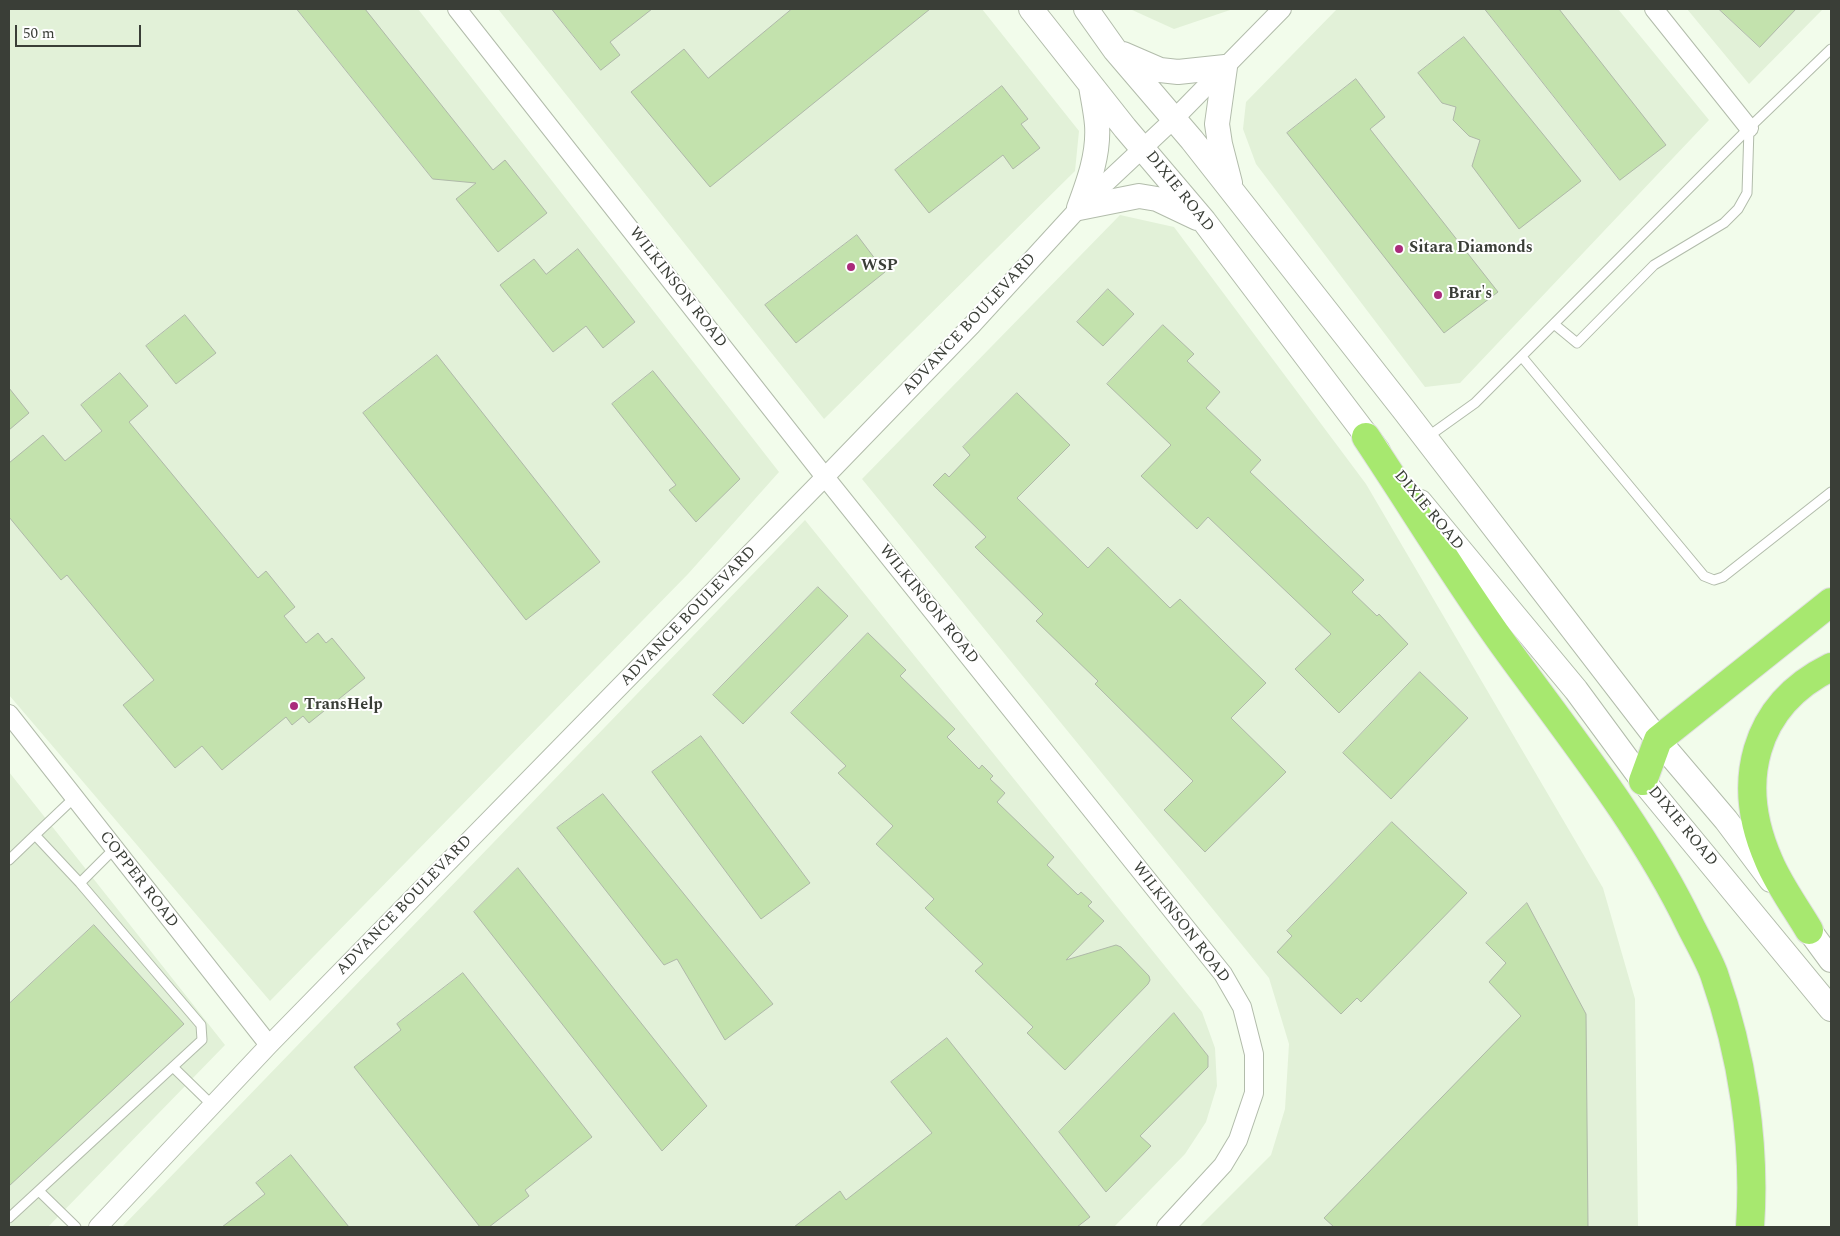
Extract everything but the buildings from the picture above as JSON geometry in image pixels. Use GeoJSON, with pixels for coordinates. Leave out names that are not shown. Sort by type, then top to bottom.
{"type":"FeatureCollection","features":[{"type":"Feature","properties":{"kind":"highway"},"geometry":{"type":"LineString","coordinates":[[1366,437],[1491,626],[1632,823],[1680,905],[1713,972],[1730,1026],[1741,1078],[1750,1144],[1752,1199],[1750,1227]]}},
{"type":"Feature","properties":{"kind":"highway"},"geometry":{"type":"LineString","coordinates":[[1643,781],[1658,740],[1831,602]]}},
{"type":"Feature","properties":{"kind":"highway"},"geometry":{"type":"LineString","coordinates":[[1809,930],[1769,862],[1758,830],[1751,792],[1752,777],[1757,752],[1764,732],[1781,705],[1806,682],[1831,667]]}},
{"type":"Feature","properties":{"kind":"main road","name":"DIXIE ROAD"},"geometry":{"type":"LineString","coordinates":[[1031,9],[1143,149],[1204,221],[1366,437],[1576,690],[1643,781],[1814,986],[1831,1009]]}},
{"type":"Feature","properties":{"kind":"main road"},"geometry":{"type":"LineString","coordinates":[[1086,9],[1115,50],[1174,119],[1425,438],[1658,740],[1726,820],[1830,958]]}},
{"type":"Feature","properties":{"kind":"main road"},"geometry":{"type":"LineString","coordinates":[[1115,50],[1160,70],[1178,72],[1225,67],[1217,124],[1220,144],[1233,194]]}},
{"type":"Feature","properties":{"kind":"main road"},"geometry":{"type":"LineString","coordinates":[[1079,208],[1092,173],[1096,148],[1097,125],[1091,85]]}},
{"type":"Feature","properties":{"kind":"main road"},"geometry":{"type":"LineString","coordinates":[[1079,208],[1139,196],[1157,199],[1204,221]]}},
{"type":"Feature","properties":{"kind":"street","name":"WILKINSON ROAD"},"geometry":{"type":"LineString","coordinates":[[457,9],[826,477],[1223,974],[1242,1008],[1254,1054],[1254,1093],[1238,1140],[1223,1165],[1166,1227]]}},
{"type":"Feature","properties":{"kind":"street","name":"ADVANCE BOULEVARD"},"geometry":{"type":"LineString","coordinates":[[98,1227],[269,1045],[826,477],[972,325],[1079,208],[1174,119],[1282,9]]}},
{"type":"Feature","properties":{"kind":"street"},"geometry":{"type":"LineString","coordinates":[[1654,9],[1749,128]]}},
{"type":"Feature","properties":{"kind":"street","name":"COPPER ROAD"},"geometry":{"type":"LineString","coordinates":[[9,714],[269,1045]]}},
{"type":"Feature","properties":{"kind":"lane"},"geometry":{"type":"LineString","coordinates":[[1425,438],[1475,403],[1749,128],[1831,49]]}},
{"type":"Feature","properties":{"kind":"lane"},"geometry":{"type":"LineString","coordinates":[[1554,324],[1577,343],[1654,265],[1724,223],[1738,209],[1747,193],[1749,128]]}},
{"type":"Feature","properties":{"kind":"lane"},"geometry":{"type":"LineString","coordinates":[[1522,356],[1704,576],[1714,580],[1723,577],[1831,492]]}},
{"type":"Feature","properties":{"kind":"lane"},"geometry":{"type":"LineString","coordinates":[[9,860],[74,798]]}},
{"type":"Feature","properties":{"kind":"lane"},"geometry":{"type":"LineString","coordinates":[[9,1218],[174,1068],[202,1040],[201,1025],[80,883],[35,835]]}},
{"type":"Feature","properties":{"kind":"lane"},"geometry":{"type":"LineString","coordinates":[[80,883],[114,849]]}},
{"type":"Feature","properties":{"kind":"lane"},"geometry":{"type":"LineString","coordinates":[[174,1068],[212,1105]]}},
{"type":"Feature","properties":{"kind":"lane"},"geometry":{"type":"LineString","coordinates":[[39,1191],[76,1227]]}},
{"type":"Feature","properties":{"kind":"shaded area"},"geometry":{"type":"Polygon","coordinates":[[[9,9],[418,9],[779,472],[688,574],[270,1001],[9,695],[9,9]]]}},
{"type":"Feature","properties":{"kind":"shaded area"},"geometry":{"type":"Polygon","coordinates":[[[498,9],[982,9],[1079,131],[1075,171],[824,419],[498,9]]]}},
{"type":"Feature","properties":{"kind":"shaded area"},"geometry":{"type":"Polygon","coordinates":[[[1130,9],[1233,9],[1174,29],[1130,9]]]}},
{"type":"Feature","properties":{"kind":"shaded area"},"geometry":{"type":"Polygon","coordinates":[[[1337,9],[1618,9],[1709,120],[1460,383],[1425,387],[1256,164],[1243,129],[1246,102],[1337,9]]]}},
{"type":"Feature","properties":{"kind":"shaded area"},"geometry":{"type":"Polygon","coordinates":[[[1687,9],[1823,9],[1749,84],[1687,9]]]}},
{"type":"Feature","properties":{"kind":"shaded area"},"geometry":{"type":"Polygon","coordinates":[[[1120,215],[1174,227],[1366,484],[1603,888],[1635,999],[1638,1227],[1199,1227],[1271,1155],[1285,1109],[1289,1044],[1269,978],[862,479],[1120,215]]]}},
{"type":"Feature","properties":{"kind":"shaded area"},"geometry":{"type":"Polygon","coordinates":[[[805,520],[1202,1012],[1215,1048],[1217,1086],[1206,1122],[1185,1154],[1114,1227],[122,1227],[805,520]]]}},
{"type":"Feature","properties":{"kind":"shaded area"},"geometry":{"type":"Polygon","coordinates":[[[9,772],[225,1045],[48,1227],[9,1227],[9,772]]]}},
{"type":"Feature","properties":{"kind":"place","name":"Sitara Diamonds"},"geometry":{"type":"Point","coordinates":[1399,249]}},
{"type":"Feature","properties":{"kind":"place","name":"WSP"},"geometry":{"type":"Point","coordinates":[851,267]}},
{"type":"Feature","properties":{"kind":"place","name":"Brar's"},"geometry":{"type":"Point","coordinates":[1438,295]}},
{"type":"Feature","properties":{"kind":"place","name":"TransHelp"},"geometry":{"type":"Point","coordinates":[294,706]}}]}
